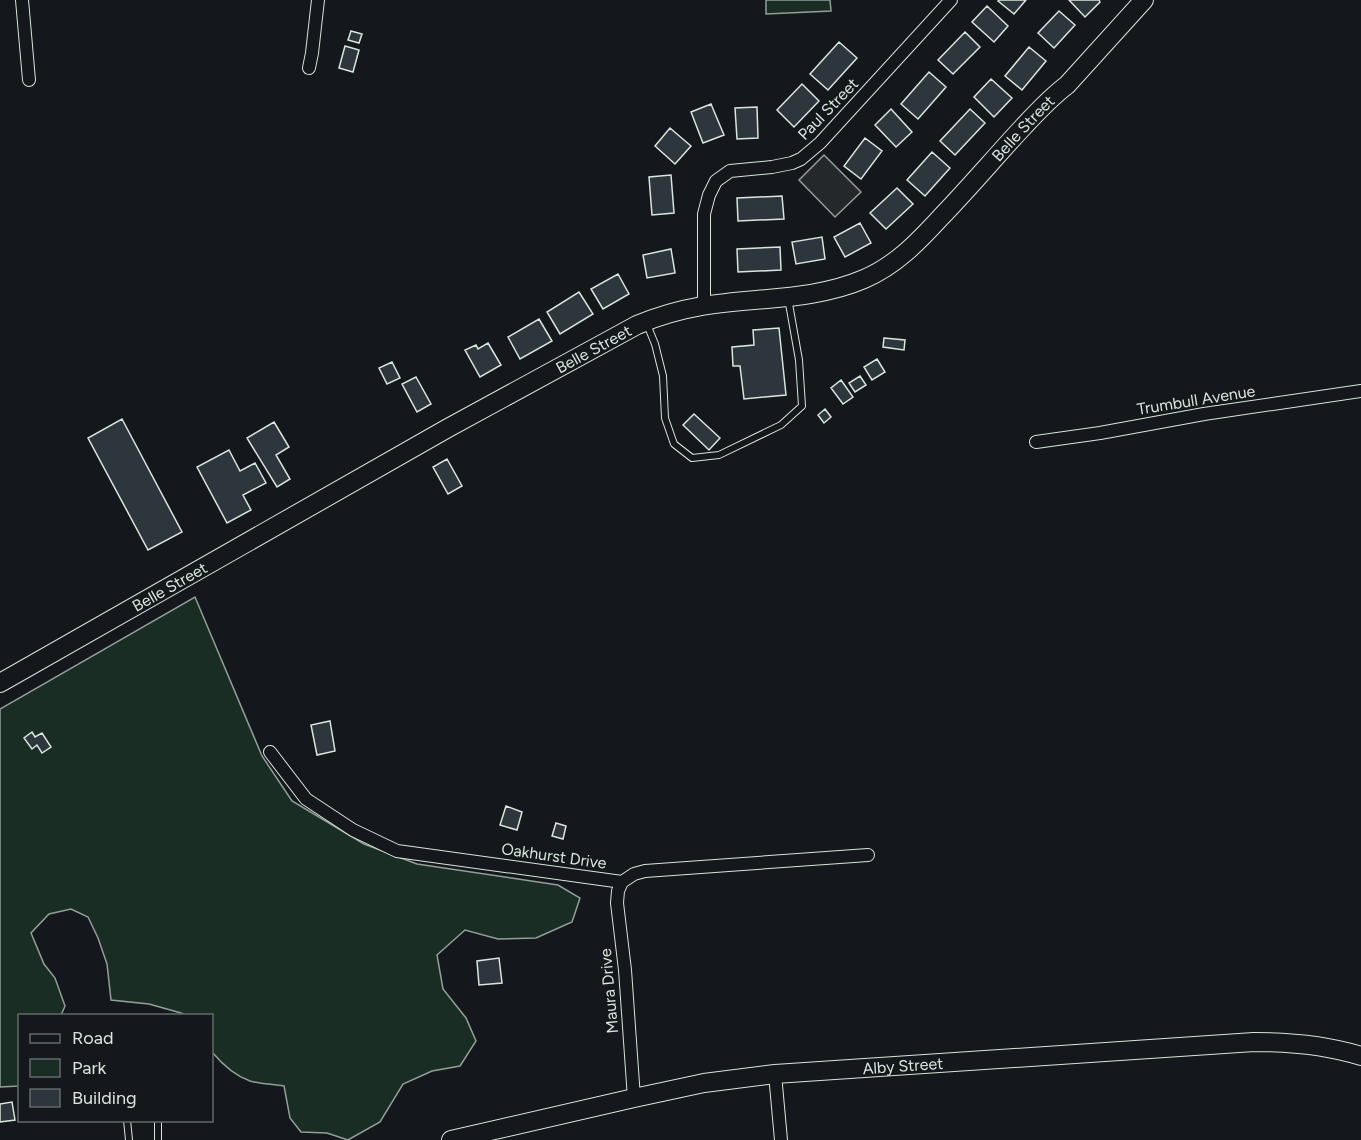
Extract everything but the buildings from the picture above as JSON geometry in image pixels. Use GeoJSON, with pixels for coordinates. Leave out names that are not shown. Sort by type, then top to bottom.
{"type":"FeatureCollection","features":[{"type":"Feature","properties":{"kind":"street"},"geometry":{"type":"LineString","coordinates":[[22,0],[29,80]]}},
{"type":"Feature","properties":{"kind":"street"},"geometry":{"type":"LineString","coordinates":[[309,68],[318,0]]}},
{"type":"Feature","properties":{"kind":"street","name":"Paul Street"},"geometry":{"type":"LineString","coordinates":[[704,306],[704,214],[709,195],[716,182],[730,171],[792,163],[810,153],[951,0]]}},
{"type":"Feature","properties":{"kind":"street","name":"Belle Street"},"geometry":{"type":"LineString","coordinates":[[0,683],[616,335],[669,313],[704,306],[788,297],[844,286],[881,271],[918,242],[1144,0]]}},
{"type":"Feature","properties":{"kind":"street","name":"Trumbull Avenue"},"geometry":{"type":"LineString","coordinates":[[1036,442],[1361,391]]}},
{"type":"Feature","properties":{"kind":"street","name":"Oakhurst Drive"},"geometry":{"type":"LineString","coordinates":[[270,752],[306,799],[353,830],[397,851],[622,882],[634,874],[645,872],[868,855]]}},
{"type":"Feature","properties":{"kind":"street","name":"Maura Drive"},"geometry":{"type":"LineString","coordinates":[[622,882],[618,891],[617,903],[625,970],[634,1098]]}},
{"type":"Feature","properties":{"kind":"street","name":"Alby Street"},"geometry":{"type":"LineString","coordinates":[[451,1140],[704,1083],[776,1074],[1254,1042],[1288,1042],[1324,1047],[1361,1056]]}},
{"type":"Feature","properties":{"kind":"street"},"geometry":{"type":"LineString","coordinates":[[776,1074],[781,1140]]}},
{"type":"Feature","properties":{"kind":"lane"},"geometry":{"type":"LineString","coordinates":[[646,321],[655,344],[663,376],[665,418],[674,444],[692,459],[719,455],[781,425],[802,406],[799,360],[788,297]]}},
{"type":"Feature","properties":{"kind":"lane"},"geometry":{"type":"LineString","coordinates":[[127,1122],[129,1140]]}},
{"type":"Feature","properties":{"kind":"lane"},"geometry":{"type":"LineString","coordinates":[[158,1122],[158,1140]]}},
{"type":"Feature","properties":{"kind":"green space"},"geometry":{"type":"Polygon","coordinates":[[[766,0],[830,0],[831,11],[766,14],[766,0]]]}},
{"type":"Feature","properties":{"kind":"green space"},"geometry":{"type":"Polygon","coordinates":[[[195,597],[262,756],[292,801],[364,844],[417,864],[558,885],[580,898],[572,922],[536,938],[498,939],[465,930],[437,955],[443,989],[466,1018],[476,1041],[460,1066],[432,1071],[403,1084],[380,1122],[348,1140],[327,1133],[301,1132],[290,1118],[284,1086],[250,1081],[225,1065],[213,1053],[213,1014],[183,1014],[149,1004],[111,1000],[107,964],[88,917],[71,909],[49,914],[31,933],[44,964],[55,978],[65,1006],[61,1014],[18,1014],[18,1086],[0,1087],[0,709],[195,597]]]}},
{"type":"Feature","properties":{"kind":"shaded area"},"geometry":{"type":"Polygon","coordinates":[[[824,155],[861,192],[835,217],[799,180],[824,155]]]}}]}
